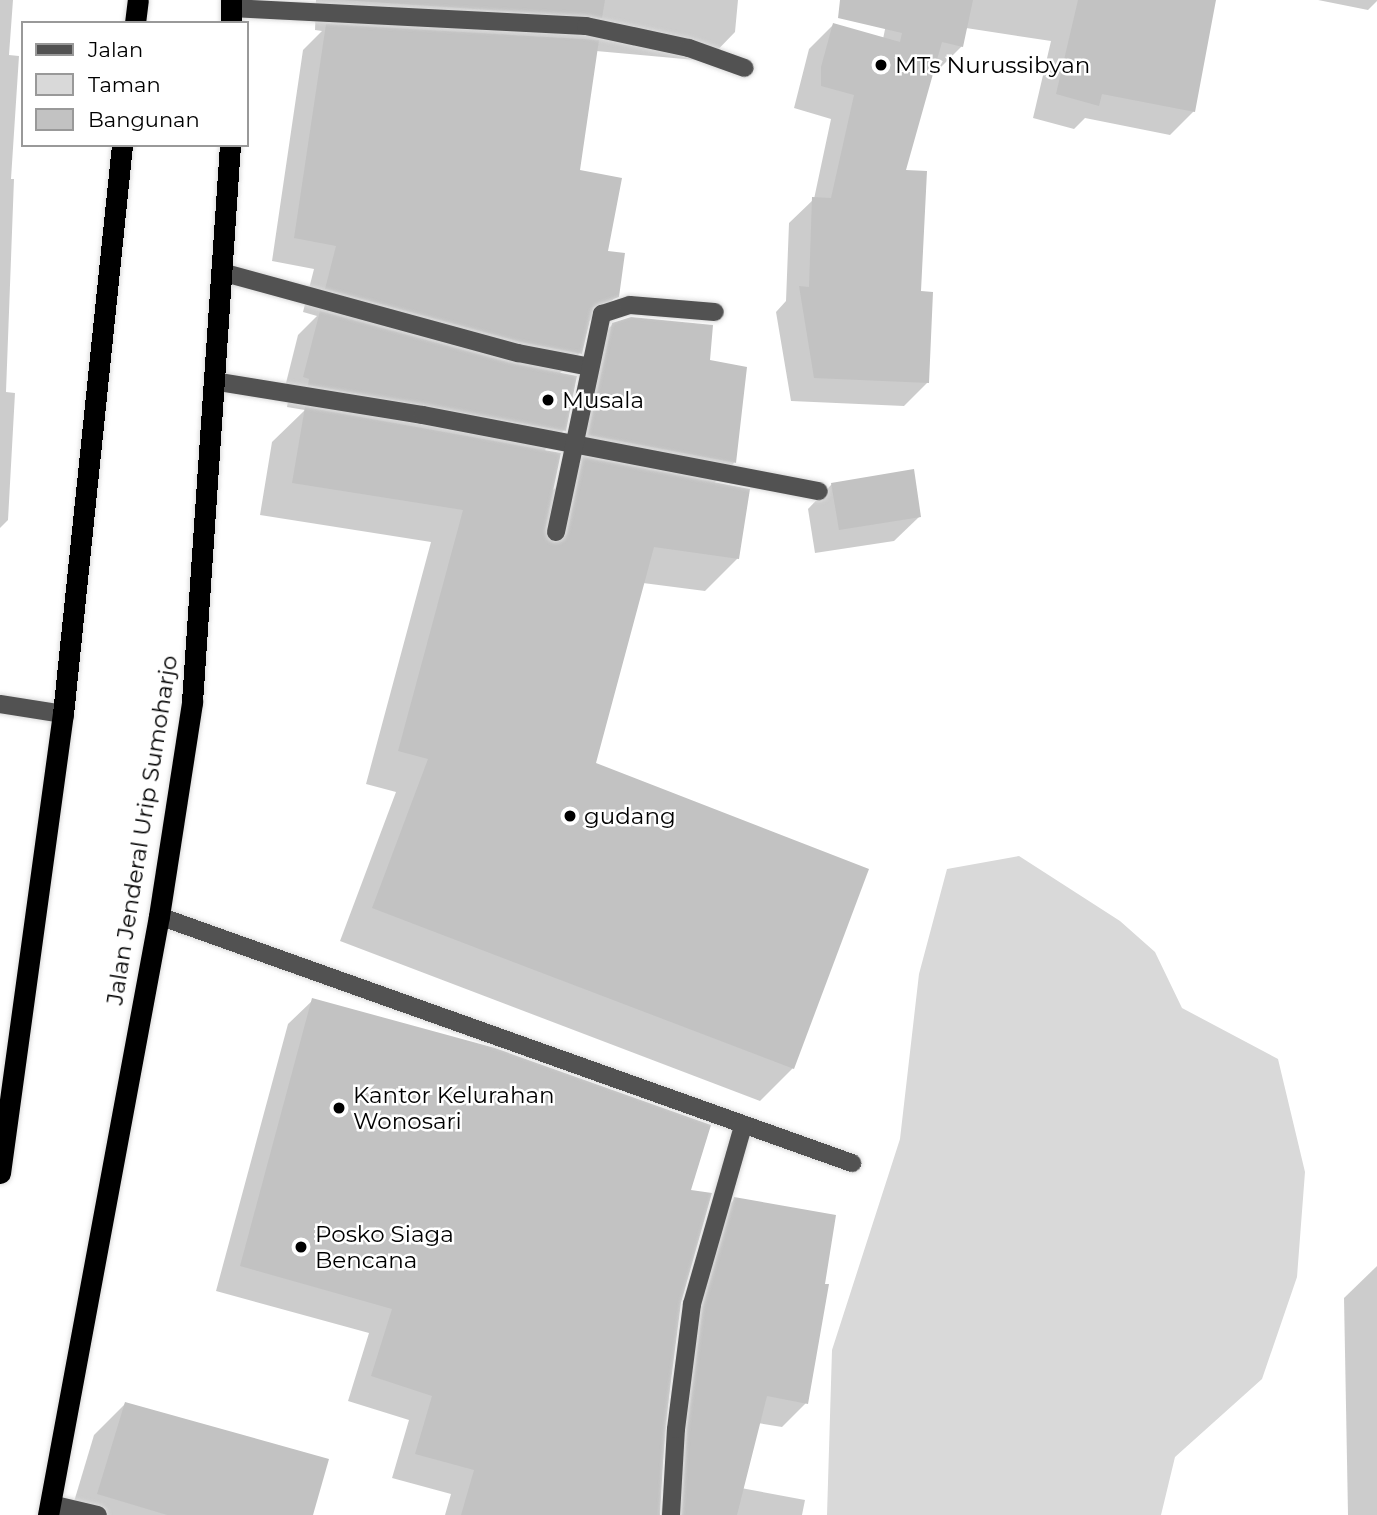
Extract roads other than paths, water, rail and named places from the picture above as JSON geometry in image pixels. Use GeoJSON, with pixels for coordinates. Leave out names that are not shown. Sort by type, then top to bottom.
{"type":"FeatureCollection","features":[{"type":"Feature","properties":{"kind":"highway"},"geometry":{"type":"LineString","coordinates":[[135,21],[138,0]]}},
{"type":"Feature","properties":{"kind":"highway"},"geometry":{"type":"LineString","coordinates":[[0,1173],[63,714],[122,147]]}},
{"type":"Feature","properties":{"kind":"highway","name":"Jalan Jenderal Urip Sumoharjo"},"geometry":{"type":"LineString","coordinates":[[50,1509],[159,916],[192,702],[213,381],[225,273],[230,147]]}},
{"type":"Feature","properties":{"kind":"street"},"geometry":{"type":"LineString","coordinates":[[231,10],[586,26],[689,48],[745,68]]}},
{"type":"Feature","properties":{"kind":"street"},"geometry":{"type":"LineString","coordinates":[[225,273],[519,353],[590,366]]}},
{"type":"Feature","properties":{"kind":"street"},"geometry":{"type":"LineString","coordinates":[[556,532],[590,366],[607,310],[630,305],[715,312]]}},
{"type":"Feature","properties":{"kind":"street"},"geometry":{"type":"LineString","coordinates":[[213,381],[819,491]]}},
{"type":"Feature","properties":{"kind":"street"},"geometry":{"type":"LineString","coordinates":[[0,704],[63,714]]}},
{"type":"Feature","properties":{"kind":"street"},"geometry":{"type":"LineString","coordinates":[[159,916],[852,1163]]}},
{"type":"Feature","properties":{"kind":"street"},"geometry":{"type":"LineString","coordinates":[[671,1515],[692,1304],[743,1126]]}},
{"type":"Feature","properties":{"kind":"street"},"geometry":{"type":"LineString","coordinates":[[50,1509],[98,1515]]}},
{"type":"Feature","properties":{"kind":"place","name":"MTs Nurussibyan"},"geometry":{"type":"Point","coordinates":[881,65]}},
{"type":"Feature","properties":{"kind":"place","name":"Musala"},"geometry":{"type":"Point","coordinates":[548,400]}},
{"type":"Feature","properties":{"kind":"place","name":"gudang"},"geometry":{"type":"Point","coordinates":[570,816]}},
{"type":"Feature","properties":{"kind":"place","name":"Kantor Kelurahan Wonosari"},"geometry":{"type":"Point","coordinates":[339,1108]}},
{"type":"Feature","properties":{"kind":"place","name":"Posko Siaga Bencana"},"geometry":{"type":"Point","coordinates":[301,1247]}}]}
